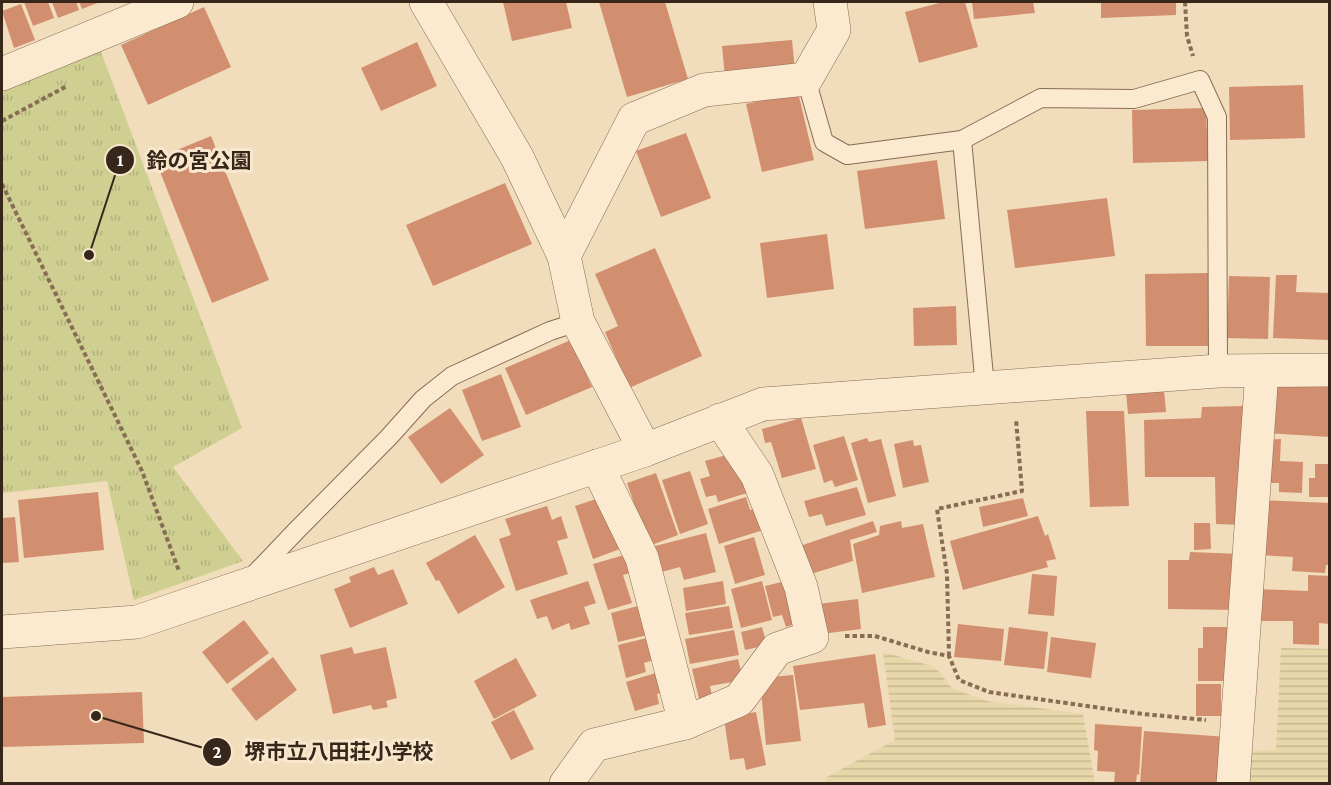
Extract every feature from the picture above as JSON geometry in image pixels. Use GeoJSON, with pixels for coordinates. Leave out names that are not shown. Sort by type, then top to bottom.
{"type":"FeatureCollection","features":[{"type":"Feature","properties":{"kind":"street"},"geometry":{"type":"LineString","coordinates":[[2,74],[177,2]]}},
{"type":"Feature","properties":{"kind":"street"},"geometry":{"type":"LineString","coordinates":[[426,2],[517,157],[564,256],[578,322],[645,450]]}},
{"type":"Feature","properties":{"kind":"street"},"geometry":{"type":"LineString","coordinates":[[564,256],[634,119],[704,90],[806,79],[834,30],[830,2]]}},
{"type":"Feature","properties":{"kind":"street"},"geometry":{"type":"LineString","coordinates":[[1233,783],[1262,370]]}},
{"type":"Feature","properties":{"kind":"street"},"geometry":{"type":"LineString","coordinates":[[2,632],[137,622],[645,450],[763,404],[1218,371],[1329,370]]}},
{"type":"Feature","properties":{"kind":"street"},"geometry":{"type":"LineString","coordinates":[[566,783],[594,745],[686,723],[739,700],[777,649],[812,637],[801,587],[757,475],[720,420]]}},
{"type":"Feature","properties":{"kind":"street"},"geometry":{"type":"LineString","coordinates":[[597,466],[642,558],[686,723]]}},
{"type":"Feature","properties":{"kind":"lane"},"geometry":{"type":"LineString","coordinates":[[806,79],[824,142],[848,155],[962,140],[1041,98],[1134,99],[1200,80],[1217,117],[1218,371]]}},
{"type":"Feature","properties":{"kind":"lane"},"geometry":{"type":"LineString","coordinates":[[962,140],[999,386]]}},
{"type":"Feature","properties":{"kind":"lane"},"geometry":{"type":"LineString","coordinates":[[245,585],[423,399],[452,376],[550,331],[578,322]]}},
{"type":"Feature","properties":{"kind":"path"},"geometry":{"type":"LineString","coordinates":[[1185,2],[1187,36],[1200,80]]}},
{"type":"Feature","properties":{"kind":"path"},"geometry":{"type":"LineString","coordinates":[[2,184],[142,471],[183,583],[188,604]]}},
{"type":"Feature","properties":{"kind":"path"},"geometry":{"type":"LineString","coordinates":[[999,386],[1022,490],[937,509],[947,574],[949,656],[959,680],[988,692],[1143,714],[1237,723]]}},
{"type":"Feature","properties":{"kind":"path"},"geometry":{"type":"LineString","coordinates":[[812,637],[875,636],[949,656]]}},
{"type":"Feature","properties":{"kind":"shaded area"},"geometry":{"type":"Polygon","coordinates":[[[1281,648],[1329,649],[1329,783],[1246,784],[1248,751],[1276,750],[1281,648]]]}},
{"type":"Feature","properties":{"kind":"shaded area"},"geometry":{"type":"Polygon","coordinates":[[[883,652],[935,667],[952,688],[987,701],[1083,714],[1095,783],[826,783],[825,778],[895,740],[883,652]]]}},
{"type":"Feature","properties":{"kind":"green space"},"geometry":{"type":"Polygon","coordinates":[[[98,44],[242,428],[173,467],[243,561],[134,600],[107,481],[2,493],[2,81],[98,44]]]}},
{"type":"Feature","properties":{"kind":"building"},"geometry":{"type":"Polygon","coordinates":[[[24,2],[48,2],[54,18],[33,26],[24,2]]]}},
{"type":"Feature","properties":{"kind":"building"},"geometry":{"type":"Polygon","coordinates":[[[52,2],[76,2],[79,10],[58,18],[52,2]]]}},
{"type":"Feature","properties":{"kind":"building"},"geometry":{"type":"Polygon","coordinates":[[[79,2],[100,2],[82,9],[79,2]]]}},
{"type":"Feature","properties":{"kind":"building"},"geometry":{"type":"Polygon","coordinates":[[[503,2],[566,2],[572,28],[512,41],[503,2]]]}},
{"type":"Feature","properties":{"kind":"building"},"geometry":{"type":"Polygon","coordinates":[[[599,2],[665,2],[688,79],[627,97],[599,2]]]}},
{"type":"Feature","properties":{"kind":"building"},"geometry":{"type":"Polygon","coordinates":[[[943,2],[965,2],[978,47],[919,63],[905,12],[943,2]]]}},
{"type":"Feature","properties":{"kind":"building"},"geometry":{"type":"Polygon","coordinates":[[[972,2],[1033,2],[1035,13],[974,19],[972,2]]]}},
{"type":"Feature","properties":{"kind":"building"},"geometry":{"type":"Polygon","coordinates":[[[1101,2],[1176,2],[1176,15],[1101,18],[1101,2]]]}},
{"type":"Feature","properties":{"kind":"building"},"geometry":{"type":"Polygon","coordinates":[[[21,4],[35,40],[14,48],[2,11],[21,4]]]}},
{"type":"Feature","properties":{"kind":"building"},"geometry":{"type":"Polygon","coordinates":[[[204,7],[231,67],[148,105],[121,45],[204,7]]]}},
{"type":"Feature","properties":{"kind":"building"},"geometry":{"type":"Polygon","coordinates":[[[792,40],[795,71],[725,77],[722,46],[792,40]]]}},
{"type":"Feature","properties":{"kind":"building"},"geometry":{"type":"Polygon","coordinates":[[[417,42],[437,86],[381,111],[361,68],[417,42]]]}},
{"type":"Feature","properties":{"kind":"building"},"geometry":{"type":"Polygon","coordinates":[[[1303,85],[1305,138],[1230,140],[1229,87],[1303,85]]]}},
{"type":"Feature","properties":{"kind":"building"},"geometry":{"type":"Polygon","coordinates":[[[798,92],[814,160],[762,172],[746,104],[798,92]]]}},
{"type":"Feature","properties":{"kind":"building"},"geometry":{"type":"Polygon","coordinates":[[[1206,108],[1208,161],[1133,163],[1132,110],[1206,108]]]}},
{"type":"Feature","properties":{"kind":"building"},"geometry":{"type":"Polygon","coordinates":[[[686,133],[711,198],[661,217],[636,151],[686,133]]]}},
{"type":"Feature","properties":{"kind":"building"},"geometry":{"type":"Polygon","coordinates":[[[211,136],[269,280],[212,303],[155,159],[211,136]]]}},
{"type":"Feature","properties":{"kind":"building"},"geometry":{"type":"Polygon","coordinates":[[[937,160],[945,219],[865,229],[857,171],[937,160]]]}},
{"type":"Feature","properties":{"kind":"building"},"geometry":{"type":"Polygon","coordinates":[[[505,183],[532,244],[433,286],[406,225],[505,183]]]}},
{"type":"Feature","properties":{"kind":"building"},"geometry":{"type":"Polygon","coordinates":[[[1107,198],[1115,256],[1015,268],[1007,210],[1107,198]]]}},
{"type":"Feature","properties":{"kind":"building"},"geometry":{"type":"Polygon","coordinates":[[[827,234],[834,289],[767,298],[760,243],[827,234]]]}},
{"type":"Feature","properties":{"kind":"building"},"geometry":{"type":"Polygon","coordinates":[[[655,248],[702,356],[629,388],[605,332],[618,326],[595,274],[655,248]]]}},
{"type":"Feature","properties":{"kind":"building"},"geometry":{"type":"Polygon","coordinates":[[[1209,273],[1210,346],[1146,346],[1145,274],[1209,273]]]}},
{"type":"Feature","properties":{"kind":"building"},"geometry":{"type":"Polygon","coordinates":[[[1276,275],[1297,275],[1296,292],[1330,293],[1330,340],[1273,338],[1276,275]]]}},
{"type":"Feature","properties":{"kind":"building"},"geometry":{"type":"Polygon","coordinates":[[[1229,276],[1270,277],[1268,339],[1227,338],[1229,276]]]}},
{"type":"Feature","properties":{"kind":"building"},"geometry":{"type":"Polygon","coordinates":[[[956,306],[957,345],[914,346],[913,308],[956,306]]]}},
{"type":"Feature","properties":{"kind":"building"},"geometry":{"type":"Polygon","coordinates":[[[571,340],[592,387],[526,415],[505,368],[571,340]]]}},
{"type":"Feature","properties":{"kind":"building"},"geometry":{"type":"Polygon","coordinates":[[[501,374],[521,427],[482,441],[462,390],[501,374]]]}},
{"type":"Feature","properties":{"kind":"building"},"geometry":{"type":"Polygon","coordinates":[[[1330,382],[1330,437],[1265,433],[1272,386],[1330,382]]]}},
{"type":"Feature","properties":{"kind":"building"},"geometry":{"type":"Polygon","coordinates":[[[1164,390],[1166,412],[1128,414],[1126,392],[1164,390]]]}},
{"type":"Feature","properties":{"kind":"building"},"geometry":{"type":"Polygon","coordinates":[[[1244,406],[1245,525],[1216,524],[1215,477],[1145,477],[1144,420],[1201,418],[1202,407],[1244,406]]]}},
{"type":"Feature","properties":{"kind":"building"},"geometry":{"type":"Polygon","coordinates":[[[450,408],[484,455],[441,484],[408,437],[450,408]]]}},
{"type":"Feature","properties":{"kind":"building"},"geometry":{"type":"Polygon","coordinates":[[[1086,411],[1124,411],[1129,506],[1090,507],[1086,411]]]}},
{"type":"Feature","properties":{"kind":"building"},"geometry":{"type":"Polygon","coordinates":[[[801,418],[816,469],[782,478],[771,442],[765,443],[762,429],[801,418]]]}},
{"type":"Feature","properties":{"kind":"building"},"geometry":{"type":"Polygon","coordinates":[[[844,436],[858,480],[835,487],[832,480],[824,483],[813,445],[844,436]]]}},
{"type":"Feature","properties":{"kind":"building"},"geometry":{"type":"Polygon","coordinates":[[[867,438],[869,442],[881,439],[896,496],[868,503],[851,443],[867,438]]]}},
{"type":"Feature","properties":{"kind":"building"},"geometry":{"type":"Polygon","coordinates":[[[1281,439],[1280,461],[1303,462],[1302,493],[1279,492],[1279,483],[1261,483],[1263,440],[1281,439]]]}},
{"type":"Feature","properties":{"kind":"building"},"geometry":{"type":"Polygon","coordinates":[[[913,440],[914,446],[921,445],[929,482],[903,488],[894,444],[913,440]]]}},
{"type":"Feature","properties":{"kind":"building"},"geometry":{"type":"Polygon","coordinates":[[[730,454],[739,467],[747,493],[718,502],[716,495],[706,497],[700,479],[710,476],[705,461],[730,454]]]}},
{"type":"Feature","properties":{"kind":"building"},"geometry":{"type":"Polygon","coordinates":[[[1315,464],[1330,464],[1330,497],[1309,497],[1309,478],[1315,478],[1315,464]]]}},
{"type":"Feature","properties":{"kind":"building"},"geometry":{"type":"Polygon","coordinates":[[[690,471],[708,524],[680,534],[662,480],[690,471]]]}},
{"type":"Feature","properties":{"kind":"building"},"geometry":{"type":"Polygon","coordinates":[[[656,473],[678,535],[649,546],[627,483],[656,473]]]}},
{"type":"Feature","properties":{"kind":"building"},"geometry":{"type":"Polygon","coordinates":[[[857,487],[866,515],[826,526],[822,514],[809,517],[804,501],[857,487]]]}},
{"type":"Feature","properties":{"kind":"building"},"geometry":{"type":"Polygon","coordinates":[[[98,492],[104,550],[24,558],[18,500],[98,492]]]}},
{"type":"Feature","properties":{"kind":"building"},"geometry":{"type":"Polygon","coordinates":[[[602,497],[620,549],[593,559],[575,506],[602,497]]]}},
{"type":"Feature","properties":{"kind":"building"},"geometry":{"type":"Polygon","coordinates":[[[746,497],[750,510],[759,507],[766,529],[719,544],[708,509],[746,497]]]}},
{"type":"Feature","properties":{"kind":"building"},"geometry":{"type":"Polygon","coordinates":[[[1023,498],[1028,516],[983,527],[979,507],[1023,498]]]}},
{"type":"Feature","properties":{"kind":"building"},"geometry":{"type":"Polygon","coordinates":[[[1260,500],[1330,503],[1330,565],[1326,565],[1325,573],[1292,571],[1293,557],[1256,555],[1260,500]]]}},
{"type":"Feature","properties":{"kind":"building"},"geometry":{"type":"Polygon","coordinates":[[[547,506],[552,520],[561,516],[568,538],[557,541],[568,574],[516,591],[499,539],[511,535],[505,519],[547,506]]]}},
{"type":"Feature","properties":{"kind":"building"},"geometry":{"type":"Polygon","coordinates":[[[1038,516],[1045,536],[1048,534],[1056,559],[1046,561],[1048,567],[963,590],[950,541],[1038,516]]]}},
{"type":"Feature","properties":{"kind":"building"},"geometry":{"type":"Polygon","coordinates":[[[15,517],[19,562],[2,563],[2,518],[15,517]]]}},
{"type":"Feature","properties":{"kind":"building"},"geometry":{"type":"Polygon","coordinates":[[[873,521],[877,532],[850,540],[853,561],[811,574],[797,547],[873,521]]]}},
{"type":"Feature","properties":{"kind":"building"},"geometry":{"type":"Polygon","coordinates":[[[901,521],[902,528],[923,524],[935,577],[862,593],[853,544],[879,535],[880,526],[901,521]]]}},
{"type":"Feature","properties":{"kind":"building"},"geometry":{"type":"Polygon","coordinates":[[[1194,523],[1210,523],[1211,549],[1194,550],[1194,523]]]}},
{"type":"Feature","properties":{"kind":"building"},"geometry":{"type":"Polygon","coordinates":[[[706,533],[716,572],[684,580],[680,567],[661,572],[655,546],[706,533]]]}},
{"type":"Feature","properties":{"kind":"building"},"geometry":{"type":"Polygon","coordinates":[[[475,535],[505,587],[458,614],[439,580],[436,581],[426,563],[475,535]]]}},
{"type":"Feature","properties":{"kind":"building"},"geometry":{"type":"Polygon","coordinates":[[[754,537],[765,575],[735,584],[724,546],[754,537]]]}},
{"type":"Feature","properties":{"kind":"building"},"geometry":{"type":"Polygon","coordinates":[[[1190,552],[1241,554],[1239,610],[1168,609],[1168,560],[1189,560],[1190,552]]]}},
{"type":"Feature","properties":{"kind":"building"},"geometry":{"type":"Polygon","coordinates":[[[624,555],[630,573],[623,575],[632,603],[608,610],[593,564],[624,555]]]}},
{"type":"Feature","properties":{"kind":"building"},"geometry":{"type":"Polygon","coordinates":[[[374,567],[378,575],[393,569],[408,604],[350,628],[334,589],[351,582],[349,577],[374,567]]]}},
{"type":"Feature","properties":{"kind":"building"},"geometry":{"type":"Polygon","coordinates":[[[1032,574],[1057,576],[1054,616],[1028,614],[1032,574]]]}},
{"type":"Feature","properties":{"kind":"building"},"geometry":{"type":"Polygon","coordinates":[[[1308,575],[1330,576],[1330,624],[1319,623],[1319,645],[1293,644],[1293,621],[1254,621],[1255,589],[1308,591],[1308,575]]]}},
{"type":"Feature","properties":{"kind":"building"},"geometry":{"type":"Polygon","coordinates":[[[794,579],[802,622],[786,627],[782,615],[773,617],[765,586],[794,579]]]}},
{"type":"Feature","properties":{"kind":"building"},"geometry":{"type":"Polygon","coordinates":[[[588,581],[596,603],[584,607],[590,624],[571,630],[569,623],[552,630],[547,616],[537,619],[530,600],[588,581]]]}},
{"type":"Feature","properties":{"kind":"building"},"geometry":{"type":"Polygon","coordinates":[[[723,581],[726,604],[686,611],[683,588],[723,581]]]}},
{"type":"Feature","properties":{"kind":"building"},"geometry":{"type":"Polygon","coordinates":[[[762,581],[772,620],[741,628],[731,589],[762,581]]]}},
{"type":"Feature","properties":{"kind":"building"},"geometry":{"type":"Polygon","coordinates":[[[858,599],[861,629],[821,634],[818,604],[858,599]]]}},
{"type":"Feature","properties":{"kind":"building"},"geometry":{"type":"Polygon","coordinates":[[[638,606],[652,634],[618,642],[611,613],[638,606]]]}},
{"type":"Feature","properties":{"kind":"building"},"geometry":{"type":"Polygon","coordinates":[[[729,606],[733,628],[689,635],[685,613],[729,606]]]}},
{"type":"Feature","properties":{"kind":"building"},"geometry":{"type":"Polygon","coordinates":[[[244,620],[269,653],[227,684],[202,652],[244,620]]]}},
{"type":"Feature","properties":{"kind":"building"},"geometry":{"type":"Polygon","coordinates":[[[958,624],[1004,629],[1001,661],[954,657],[958,624]]]}},
{"type":"Feature","properties":{"kind":"building"},"geometry":{"type":"Polygon","coordinates":[[[762,627],[767,645],[745,650],[741,632],[762,627]]]}},
{"type":"Feature","properties":{"kind":"building"},"geometry":{"type":"Polygon","coordinates":[[[1009,627],[1048,632],[1044,669],[1004,665],[1009,627]]]}},
{"type":"Feature","properties":{"kind":"building"},"geometry":{"type":"Polygon","coordinates":[[[1203,627],[1238,627],[1238,681],[1198,681],[1198,648],[1203,648],[1203,627]]]}},
{"type":"Feature","properties":{"kind":"building"},"geometry":{"type":"Polygon","coordinates":[[[734,630],[739,655],[690,664],[685,639],[734,630]]]}},
{"type":"Feature","properties":{"kind":"building"},"geometry":{"type":"Polygon","coordinates":[[[651,637],[657,659],[644,663],[646,672],[626,678],[618,645],[651,637]]]}},
{"type":"Feature","properties":{"kind":"building"},"geometry":{"type":"Polygon","coordinates":[[[1051,637],[1096,643],[1091,678],[1047,672],[1051,637]]]}},
{"type":"Feature","properties":{"kind":"building"},"geometry":{"type":"Polygon","coordinates":[[[352,647],[354,654],[386,647],[397,698],[386,701],[388,707],[373,710],[371,705],[333,714],[320,655],[352,647]]]}},
{"type":"Feature","properties":{"kind":"building"},"geometry":{"type":"Polygon","coordinates":[[[875,654],[886,725],[868,728],[864,703],[800,710],[793,666],[875,654]]]}},
{"type":"Feature","properties":{"kind":"building"},"geometry":{"type":"Polygon","coordinates":[[[273,657],[297,690],[256,721],[231,689],[273,657]]]}},
{"type":"Feature","properties":{"kind":"building"},"geometry":{"type":"Polygon","coordinates":[[[516,658],[537,696],[494,719],[474,681],[516,658]]]}},
{"type":"Feature","properties":{"kind":"building"},"geometry":{"type":"Polygon","coordinates":[[[738,659],[743,680],[710,686],[712,696],[699,699],[692,669],[738,659]]]}},
{"type":"Feature","properties":{"kind":"building"},"geometry":{"type":"Polygon","coordinates":[[[659,672],[664,692],[657,694],[659,704],[635,711],[626,682],[659,672]]]}},
{"type":"Feature","properties":{"kind":"building"},"geometry":{"type":"Polygon","coordinates":[[[793,675],[801,741],[766,745],[760,678],[793,675]]]}},
{"type":"Feature","properties":{"kind":"building"},"geometry":{"type":"Polygon","coordinates":[[[1196,684],[1221,684],[1221,716],[1196,716],[1196,684]]]}},
{"type":"Feature","properties":{"kind":"building"},"geometry":{"type":"Polygon","coordinates":[[[142,692],[144,743],[2,747],[2,697],[142,692]]]}},
{"type":"Feature","properties":{"kind":"building"},"geometry":{"type":"Polygon","coordinates":[[[514,710],[534,749],[511,760],[491,722],[514,710]]]}},
{"type":"Feature","properties":{"kind":"building"},"geometry":{"type":"Polygon","coordinates":[[[756,712],[766,765],[746,770],[744,758],[730,760],[724,718],[756,712]]]}},
{"type":"Feature","properties":{"kind":"building"},"geometry":{"type":"Polygon","coordinates":[[[1095,724],[1142,727],[1139,775],[1137,774],[1136,784],[1114,784],[1115,772],[1097,771],[1098,751],[1094,750],[1095,724]]]}},
{"type":"Feature","properties":{"kind":"building"},"geometry":{"type":"Polygon","coordinates":[[[1144,731],[1228,737],[1225,784],[1140,784],[1144,731]]]}},
{"type":"Feature","properties":{"kind":"place","name":"鈴の宮公園"},"geometry":{"type":"Point","coordinates":[89,255]}},
{"type":"Feature","properties":{"kind":"place","name":"堺市立八田荘小学校"},"geometry":{"type":"Point","coordinates":[96,716]}}]}
